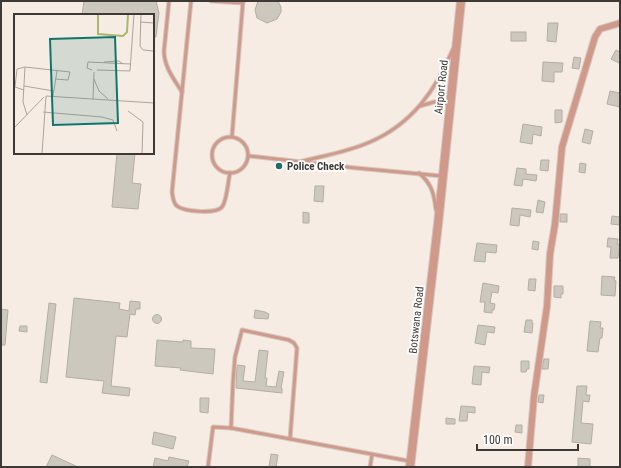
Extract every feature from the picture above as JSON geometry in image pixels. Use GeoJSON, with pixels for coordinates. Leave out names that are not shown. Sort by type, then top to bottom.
{"type":"FeatureCollection","features":[{"type":"Feature","properties":{"kind":"street","name":"Airport Road"},"geometry":{"type":"LineString","coordinates":[[443,176],[461,1]]}},
{"type":"Feature","properties":{"kind":"street"},"geometry":{"type":"LineString","coordinates":[[528,467],[534,396],[547,306],[550,254],[562,147],[595,37],[600,29],[620,23]]}},
{"type":"Feature","properties":{"kind":"street","name":"Botswana Road"},"geometry":{"type":"LineString","coordinates":[[410,464],[443,176]]}},
{"type":"Feature","properties":{"kind":"lane"},"geometry":{"type":"LineString","coordinates":[[169,1],[164,59],[167,68],[182,92]]}},
{"type":"Feature","properties":{"kind":"lane"},"geometry":{"type":"LineString","coordinates":[[191,1],[172,192],[176,206],[191,210],[213,212],[218,210],[225,202],[230,173]]}},
{"type":"Feature","properties":{"kind":"lane"},"geometry":{"type":"LineString","coordinates":[[211,1],[243,2],[232,136]]}},
{"type":"Feature","properties":{"kind":"lane"},"geometry":{"type":"LineString","coordinates":[[299,162],[370,143],[402,123],[419,107],[443,72],[458,38]]}},
{"type":"Feature","properties":{"kind":"lane"},"geometry":{"type":"LineString","coordinates":[[419,107],[434,102],[450,104]]}},
{"type":"Feature","properties":{"kind":"lane"},"geometry":{"type":"LineString","coordinates":[[232,136],[242,141],[248,151],[248,161],[243,169],[234,173],[223,172],[214,163],[212,150],[215,144],[220,140],[232,136]]}},
{"type":"Feature","properties":{"kind":"lane"},"geometry":{"type":"LineString","coordinates":[[249,156],[443,176]]}},
{"type":"Feature","properties":{"kind":"lane"},"geometry":{"type":"LineString","coordinates":[[419,173],[427,180],[434,194],[438,224]]}},
{"type":"Feature","properties":{"kind":"lane"},"geometry":{"type":"LineString","coordinates":[[231,428],[235,357],[242,330],[289,340],[294,343],[297,348],[290,439]]}},
{"type":"Feature","properties":{"kind":"lane"},"geometry":{"type":"LineString","coordinates":[[208,467],[213,427],[231,428],[290,439],[410,464]]}},
{"type":"Feature","properties":{"kind":"lane"},"geometry":{"type":"LineString","coordinates":[[370,467],[372,455]]}},
{"type":"Feature","properties":{"kind":"building"},"geometry":{"type":"Polygon","coordinates":[[[84,1],[156,1],[159,13],[156,37],[154,37],[154,14],[82,14],[84,1]]]}},
{"type":"Feature","properties":{"kind":"building"},"geometry":{"type":"Polygon","coordinates":[[[258,1],[278,1],[281,7],[281,12],[277,19],[267,23],[257,18],[255,10],[258,1]]]}},
{"type":"Feature","properties":{"kind":"building"},"geometry":{"type":"Polygon","coordinates":[[[548,23],[558,23],[556,42],[547,41],[548,23]]]}},
{"type":"Feature","properties":{"kind":"building"},"geometry":{"type":"Polygon","coordinates":[[[511,32],[526,32],[526,41],[511,41],[511,32]]]}},
{"type":"Feature","properties":{"kind":"building"},"geometry":{"type":"Polygon","coordinates":[[[616,50],[620,52],[619,63],[611,59],[616,50]]]}},
{"type":"Feature","properties":{"kind":"building"},"geometry":{"type":"Polygon","coordinates":[[[574,57],[581,58],[579,69],[572,68],[574,57]]]}},
{"type":"Feature","properties":{"kind":"building"},"geometry":{"type":"Polygon","coordinates":[[[543,62],[563,63],[562,72],[554,72],[554,82],[542,81],[543,62]]]}},
{"type":"Feature","properties":{"kind":"building"},"geometry":{"type":"Polygon","coordinates":[[[610,91],[620,93],[620,107],[607,104],[610,91]]]}},
{"type":"Feature","properties":{"kind":"building"},"geometry":{"type":"Polygon","coordinates":[[[555,110],[562,110],[562,122],[555,123],[555,110]]]}},
{"type":"Feature","properties":{"kind":"building"},"geometry":{"type":"Polygon","coordinates":[[[523,124],[542,127],[541,136],[533,134],[532,144],[520,142],[523,124]]]}},
{"type":"Feature","properties":{"kind":"building"},"geometry":{"type":"Polygon","coordinates":[[[585,129],[593,131],[590,144],[582,142],[585,129]]]}},
{"type":"Feature","properties":{"kind":"building"},"geometry":{"type":"Polygon","coordinates":[[[117,154],[135,154],[132,183],[141,184],[138,209],[112,207],[117,154]]]}},
{"type":"Feature","properties":{"kind":"building"},"geometry":{"type":"Polygon","coordinates":[[[541,160],[549,160],[548,171],[540,170],[541,160]]]}},
{"type":"Feature","properties":{"kind":"building"},"geometry":{"type":"Polygon","coordinates":[[[580,163],[586,164],[585,173],[579,172],[580,163]]]}},
{"type":"Feature","properties":{"kind":"building"},"geometry":{"type":"Polygon","coordinates":[[[517,168],[526,169],[526,174],[537,175],[536,181],[523,179],[522,186],[514,185],[517,168]]]}},
{"type":"Feature","properties":{"kind":"building"},"geometry":{"type":"Polygon","coordinates":[[[315,186],[324,186],[323,202],[314,201],[315,186]]]}},
{"type":"Feature","properties":{"kind":"building"},"geometry":{"type":"Polygon","coordinates":[[[538,200],[545,202],[543,213],[536,212],[538,200]]]}},
{"type":"Feature","properties":{"kind":"building"},"geometry":{"type":"Polygon","coordinates":[[[512,208],[531,210],[530,217],[520,215],[519,226],[510,225],[512,208]]]}},
{"type":"Feature","properties":{"kind":"building"},"geometry":{"type":"Polygon","coordinates":[[[303,212],[309,213],[309,223],[303,223],[303,212]]]}},
{"type":"Feature","properties":{"kind":"building"},"geometry":{"type":"Polygon","coordinates":[[[560,214],[567,214],[567,222],[560,222],[560,214]]]}},
{"type":"Feature","properties":{"kind":"building"},"geometry":{"type":"Polygon","coordinates":[[[612,216],[620,217],[620,225],[611,224],[612,216]]]}},
{"type":"Feature","properties":{"kind":"building"},"geometry":{"type":"Polygon","coordinates":[[[608,238],[618,239],[617,244],[620,244],[618,258],[610,258],[611,247],[607,247],[608,238]]]}},
{"type":"Feature","properties":{"kind":"building"},"geometry":{"type":"Polygon","coordinates":[[[533,241],[539,242],[538,250],[532,249],[533,241]]]}},
{"type":"Feature","properties":{"kind":"building"},"geometry":{"type":"Polygon","coordinates":[[[477,243],[497,245],[496,253],[486,252],[485,262],[474,261],[477,243]]]}},
{"type":"Feature","properties":{"kind":"building"},"geometry":{"type":"Polygon","coordinates":[[[602,276],[615,277],[615,296],[601,295],[602,276]]]}},
{"type":"Feature","properties":{"kind":"building"},"geometry":{"type":"Polygon","coordinates":[[[529,279],[536,279],[535,291],[528,290],[529,279]]]}},
{"type":"Feature","properties":{"kind":"building"},"geometry":{"type":"Polygon","coordinates":[[[483,283],[499,286],[498,293],[492,292],[490,303],[495,304],[492,313],[484,312],[485,302],[480,302],[483,283]]]}},
{"type":"Feature","properties":{"kind":"building"},"geometry":{"type":"Polygon","coordinates":[[[554,286],[563,286],[563,294],[561,294],[561,298],[554,297],[554,286]]]}},
{"type":"Feature","properties":{"kind":"building"},"geometry":{"type":"Polygon","coordinates":[[[74,298],[120,303],[119,309],[129,311],[130,301],[140,302],[140,309],[136,309],[135,315],[130,314],[127,337],[116,336],[111,386],[130,388],[129,396],[102,393],[104,381],[66,377],[74,298]]]}},
{"type":"Feature","properties":{"kind":"building"},"geometry":{"type":"Polygon","coordinates":[[[49,303],[56,304],[47,383],[40,382],[49,303]]]}},
{"type":"Feature","properties":{"kind":"building"},"geometry":{"type":"Polygon","coordinates":[[[1,309],[8,310],[5,345],[1,345],[1,309]]]}},
{"type":"Feature","properties":{"kind":"building"},"geometry":{"type":"Polygon","coordinates":[[[255,310],[269,314],[268,319],[254,318],[255,310]]]}},
{"type":"Feature","properties":{"kind":"building"},"geometry":{"type":"Polygon","coordinates":[[[155,315],[159,315],[161,319],[159,323],[155,323],[153,321],[153,317],[155,315]]]}},
{"type":"Feature","properties":{"kind":"building"},"geometry":{"type":"Polygon","coordinates":[[[526,320],[532,320],[532,333],[524,332],[526,320]]]}},
{"type":"Feature","properties":{"kind":"building"},"geometry":{"type":"Polygon","coordinates":[[[590,321],[601,322],[600,328],[603,328],[598,352],[587,351],[590,321]]]}},
{"type":"Feature","properties":{"kind":"building"},"geometry":{"type":"Polygon","coordinates":[[[478,325],[495,327],[494,333],[487,332],[485,345],[475,343],[478,325]]]}},
{"type":"Feature","properties":{"kind":"building"},"geometry":{"type":"Polygon","coordinates":[[[20,326],[27,326],[27,332],[19,331],[20,326]]]}},
{"type":"Feature","properties":{"kind":"building"},"geometry":{"type":"Polygon","coordinates":[[[157,340],[183,342],[183,340],[191,341],[191,348],[215,349],[213,374],[180,370],[181,368],[155,366],[157,340]]]}},
{"type":"Feature","properties":{"kind":"building"},"geometry":{"type":"Polygon","coordinates":[[[259,350],[268,351],[265,378],[267,378],[266,386],[276,387],[279,371],[284,372],[281,388],[282,393],[236,388],[237,365],[245,366],[243,381],[255,382],[259,350]]]}},
{"type":"Feature","properties":{"kind":"building"},"geometry":{"type":"Polygon","coordinates":[[[544,359],[549,359],[548,369],[542,369],[544,359]]]}},
{"type":"Feature","properties":{"kind":"building"},"geometry":{"type":"Polygon","coordinates":[[[521,361],[529,361],[529,369],[527,369],[526,372],[521,372],[521,361]]]}},
{"type":"Feature","properties":{"kind":"building"},"geometry":{"type":"Polygon","coordinates":[[[474,366],[490,367],[489,373],[482,372],[481,385],[472,384],[474,366]]]}},
{"type":"Feature","properties":{"kind":"building"},"geometry":{"type":"Polygon","coordinates":[[[577,386],[587,386],[586,395],[590,395],[589,402],[583,401],[581,423],[593,424],[591,444],[572,442],[577,386]]]}},
{"type":"Feature","properties":{"kind":"building"},"geometry":{"type":"Polygon","coordinates":[[[539,395],[544,395],[543,403],[538,402],[539,395]]]}},
{"type":"Feature","properties":{"kind":"building"},"geometry":{"type":"Polygon","coordinates":[[[200,398],[209,398],[208,413],[200,412],[200,398]]]}},
{"type":"Feature","properties":{"kind":"building"},"geometry":{"type":"Polygon","coordinates":[[[461,406],[475,407],[475,413],[468,412],[467,421],[459,421],[461,406]]]}},
{"type":"Feature","properties":{"kind":"building"},"geometry":{"type":"Polygon","coordinates":[[[446,418],[455,419],[455,424],[446,424],[446,418]]]}},
{"type":"Feature","properties":{"kind":"building"},"geometry":{"type":"Polygon","coordinates":[[[516,425],[522,425],[522,433],[515,432],[516,425]]]}},
{"type":"Feature","properties":{"kind":"building"},"geometry":{"type":"Polygon","coordinates":[[[154,432],[176,437],[173,449],[152,444],[154,432]]]}},
{"type":"Feature","properties":{"kind":"building"},"geometry":{"type":"Polygon","coordinates":[[[271,454],[278,455],[276,467],[269,467],[271,454]]]}},
{"type":"Feature","properties":{"kind":"building"},"geometry":{"type":"Polygon","coordinates":[[[52,455],[78,467],[46,467],[52,455]]]}},
{"type":"Feature","properties":{"kind":"building"},"geometry":{"type":"Polygon","coordinates":[[[169,457],[189,461],[187,467],[153,467],[155,458],[168,461],[169,457]]]}},
{"type":"Feature","properties":{"kind":"building"},"geometry":{"type":"Polygon","coordinates":[[[578,458],[590,459],[590,467],[578,467],[578,458]]]}},
{"type":"Feature","properties":{"kind":"place","name":"Police Check"},"geometry":{"type":"Point","coordinates":[279,166]}}]}
